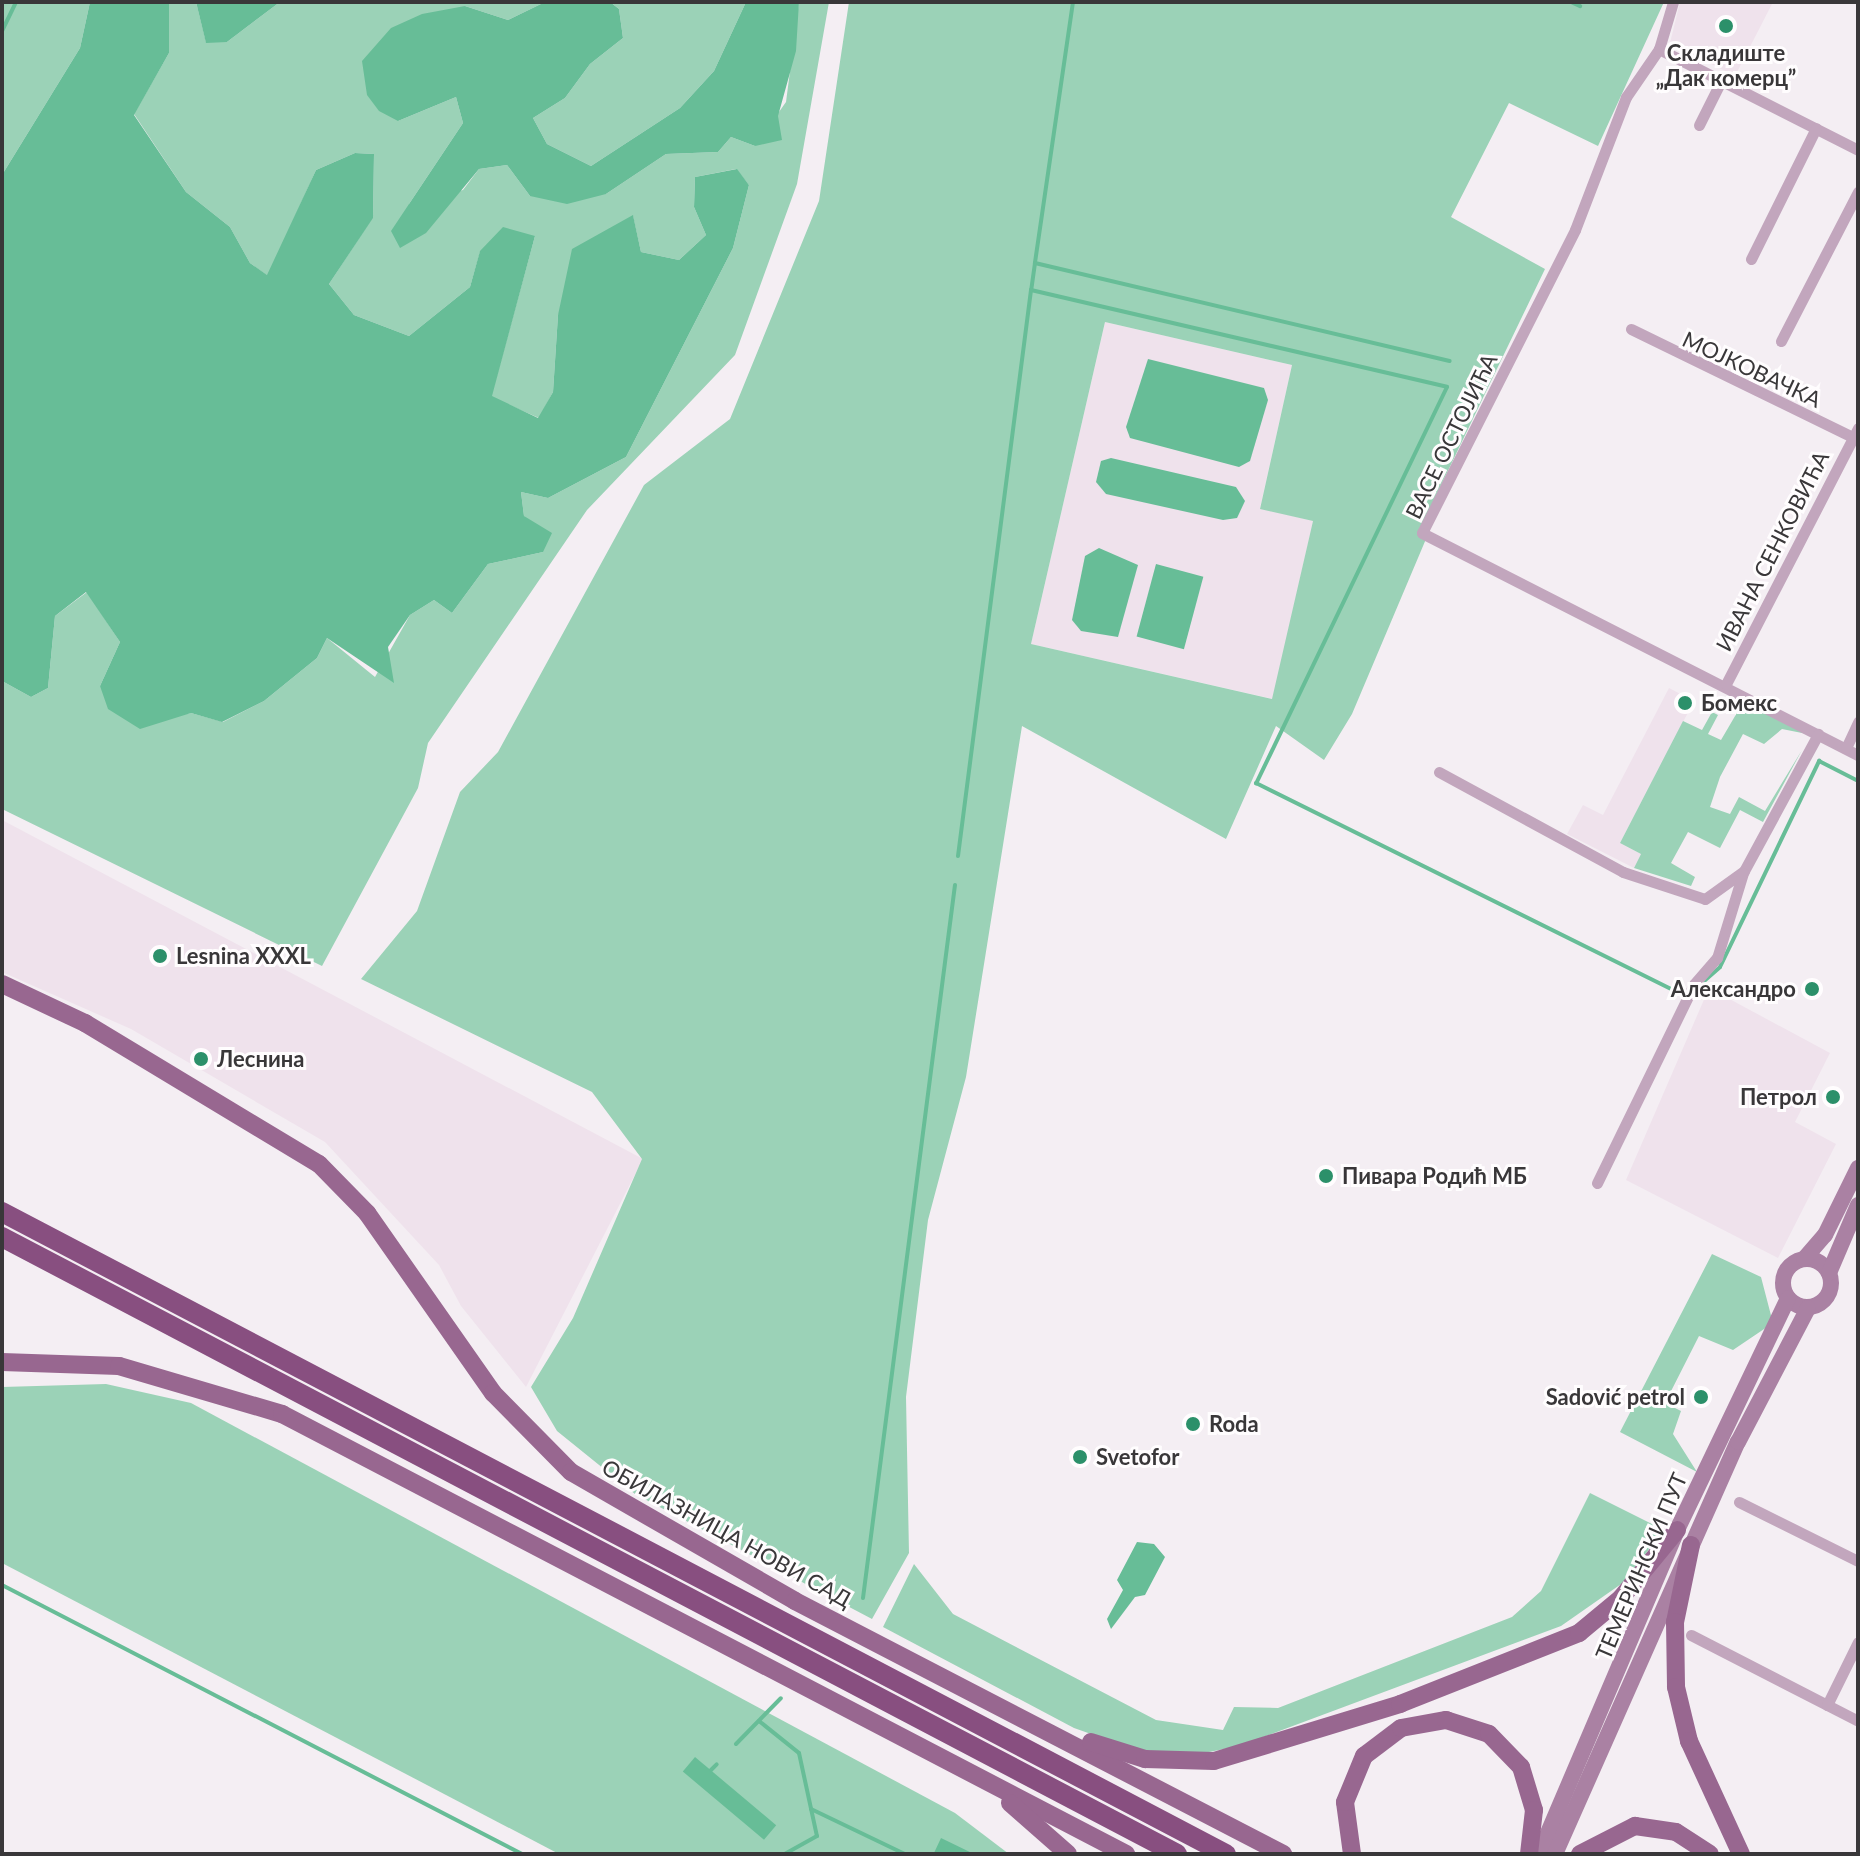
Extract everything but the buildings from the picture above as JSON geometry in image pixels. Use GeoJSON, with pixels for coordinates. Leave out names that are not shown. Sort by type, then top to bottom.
{"type":"FeatureCollection","features":[{"type":"Feature","properties":{"kind":"highway"},"geometry":{"type":"LineString","coordinates":[[2,1212],[1226,1854]]}},
{"type":"Feature","properties":{"kind":"highway"},"geometry":{"type":"LineString","coordinates":[[2,1237],[1177,1854]]}},
{"type":"Feature","properties":{"kind":"main road","name":"ОБИЛАЗНИЦА НОВИ САД"},"geometry":{"type":"LineString","coordinates":[[2,984],[85,1023],[319,1164],[367,1213],[493,1393],[571,1472],[783,1595],[1283,1854]]}},
{"type":"Feature","properties":{"kind":"main road"},"geometry":{"type":"LineString","coordinates":[[1858,1168],[1825,1235],[1784,1277],[1788,1298],[1808,1308],[1827,1295],[1829,1273],[1858,1205]]}},
{"type":"Feature","properties":{"kind":"main road"},"geometry":{"type":"LineString","coordinates":[[1804,1259],[1829,1273]]}},
{"type":"Feature","properties":{"kind":"main road","name":"ТЕМЕРИНСКИ ПУТ"},"geometry":{"type":"LineString","coordinates":[[1539,1854],[1677,1530],[1788,1298]]}},
{"type":"Feature","properties":{"kind":"main road","name":"ТЕМЕРИНСКИ ПУТ"},"geometry":{"type":"LineString","coordinates":[[1555,1854],[1691,1545],[1808,1308]]}},
{"type":"Feature","properties":{"kind":"main road"},"geometry":{"type":"LineString","coordinates":[[2,1362],[119,1366],[282,1414],[1126,1854]]}},
{"type":"Feature","properties":{"kind":"main road"},"geometry":{"type":"LineString","coordinates":[[1036,1725],[1165,1762],[1265,1751],[1566,1640],[1621,1598],[1677,1530]]}},
{"type":"Feature","properties":{"kind":"main road"},"geometry":{"type":"LineString","coordinates":[[1691,1545],[1675,1622],[1676,1687],[1689,1741],[1741,1854]]}},
{"type":"Feature","properties":{"kind":"main road"},"geometry":{"type":"LineString","coordinates":[[1352,1854],[1345,1802],[1364,1756],[1401,1728],[1446,1720],[1489,1734],[1521,1767],[1534,1810],[1529,1854]]}},
{"type":"Feature","properties":{"kind":"main road"},"geometry":{"type":"LineString","coordinates":[[977,1776],[1068,1854]]}},
{"type":"Feature","properties":{"kind":"main road"},"geometry":{"type":"LineString","coordinates":[[1580,1854],[1635,1826],[1676,1832],[1710,1854]]}},
{"type":"Feature","properties":{"kind":"street"},"geometry":{"type":"LineString","coordinates":[[1673,2],[1659,49],[1858,150]]}},
{"type":"Feature","properties":{"kind":"street","name":"ВАСЕ ОСТОЈИЋА"},"geometry":{"type":"LineString","coordinates":[[1659,49],[1626,97],[1575,230],[1422,533],[1726,684],[1858,755]]}},
{"type":"Feature","properties":{"kind":"street"},"geometry":{"type":"LineString","coordinates":[[1699,125],[1722,79]]}},
{"type":"Feature","properties":{"kind":"street"},"geometry":{"type":"LineString","coordinates":[[1751,259],[1816,128]]}},
{"type":"Feature","properties":{"kind":"street"},"geometry":{"type":"LineString","coordinates":[[1781,341],[1858,192]]}},
{"type":"Feature","properties":{"kind":"street","name":"МОЈКОВАЧКА"},"geometry":{"type":"LineString","coordinates":[[1631,329],[1856,435]]}},
{"type":"Feature","properties":{"kind":"street","name":"ИВАНА СЕНКОВИЋА"},"geometry":{"type":"LineString","coordinates":[[1726,684],[1856,435]]}},
{"type":"Feature","properties":{"kind":"street"},"geometry":{"type":"LineString","coordinates":[[1846,748],[1858,722]]}},
{"type":"Feature","properties":{"kind":"street"},"geometry":{"type":"LineString","coordinates":[[1597,1183],[1694,984],[1717,958],[1743,873],[1818,734]]}},
{"type":"Feature","properties":{"kind":"street"},"geometry":{"type":"LineString","coordinates":[[1439,772],[1673,893],[1705,899],[1743,873]]}},
{"type":"Feature","properties":{"kind":"street"},"geometry":{"type":"LineString","coordinates":[[1739,1502],[1858,1561]]}},
{"type":"Feature","properties":{"kind":"street"},"geometry":{"type":"LineString","coordinates":[[1691,1635],[1858,1721]]}},
{"type":"Feature","properties":{"kind":"street"},"geometry":{"type":"LineString","coordinates":[[1827,1705],[1858,1642]]}},
{"type":"Feature","properties":{"kind":"shaded area"},"geometry":{"type":"Polygon","coordinates":[[[2,2],[90,2],[80,48],[2,175],[2,2]]]}},
{"type":"Feature","properties":{"kind":"shaded area"},"geometry":{"type":"Polygon","coordinates":[[[90,2],[169,2],[169,53],[134,115],[186,192],[230,227],[250,263],[267,275],[316,170],[355,153],[374,154],[373,218],[329,284],[354,315],[409,336],[470,287],[480,251],[503,227],[535,236],[492,396],[538,418],[553,392],[558,315],[572,249],[633,215],[641,252],[679,260],[706,235],[694,207],[695,177],[737,169],[749,185],[733,248],[626,457],[548,498],[521,492],[524,516],[552,533],[543,552],[488,564],[452,613],[434,600],[410,615],[388,647],[394,683],[327,638],[317,658],[264,701],[222,722],[191,713],[140,729],[108,709],[100,686],[120,642],[86,592],[55,616],[48,688],[31,697],[2,681],[2,175],[80,48],[90,2]]]}},
{"type":"Feature","properties":{"kind":"shaded area"},"geometry":{"type":"Polygon","coordinates":[[[169,2],[196,2],[206,42],[227,42],[280,2],[545,2],[508,20],[465,6],[398,121],[456,97],[463,123],[409,204],[463,190],[479,169],[507,165],[530,196],[606,194],[666,154],[718,152],[731,137],[755,146],[786,102],[799,2],[829,2],[797,184],[735,355],[587,510],[428,743],[418,788],[322,966],[2,809],[2,681],[31,697],[48,688],[55,616],[87,592],[120,642],[100,686],[159,719],[191,713],[223,722],[264,701],[317,658],[327,638],[375,677],[410,615],[434,600],[452,613],[488,564],[543,552],[524,516],[521,492],[548,498],[626,457],[733,248],[749,185],[736,169],[695,177],[694,207],[706,235],[679,260],[641,252],[633,216],[558,315],[553,392],[539,418],[491,397],[535,236],[480,252],[470,287],[409,336],[354,315],[329,284],[373,217],[374,154],[355,153],[316,170],[268,276],[250,263],[230,227],[186,192],[134,114],[169,53],[169,2]]]}},
{"type":"Feature","properties":{"kind":"shaded area"},"geometry":{"type":"Polygon","coordinates":[[[196,2],[280,2],[227,42],[206,43],[196,2]]]}},
{"type":"Feature","properties":{"kind":"shaded area"},"geometry":{"type":"Polygon","coordinates":[[[545,2],[610,2],[619,9],[623,38],[590,64],[565,98],[533,118],[547,144],[591,166],[680,108],[714,71],[746,2],[799,2],[796,51],[778,116],[782,140],[755,146],[731,137],[718,152],[666,154],[606,194],[567,204],[530,196],[507,165],[479,169],[426,233],[400,248],[391,231],[463,123],[456,97],[398,121],[379,111],[367,95],[362,61],[391,28],[422,14],[465,6],[508,20],[545,2]]]}},
{"type":"Feature","properties":{"kind":"shaded area"},"geometry":{"type":"Polygon","coordinates":[[[610,2],[746,2],[714,71],[680,108],[591,166],[547,144],[533,118],[565,98],[590,64],[623,38],[619,9],[610,2]]]}},
{"type":"Feature","properties":{"kind":"shaded area"},"geometry":{"type":"Polygon","coordinates":[[[849,2],[1664,2],[1598,146],[1509,103],[1451,217],[1545,269],[1431,506],[1426,539],[1352,714],[1324,760],[1276,726],[1226,839],[1022,726],[966,1077],[928,1220],[906,1397],[909,1553],[872,1619],[635,1494],[557,1431],[531,1387],[573,1318],[642,1159],[592,1092],[361,979],[417,911],[460,792],[498,752],[644,485],[730,419],[819,201],[849,2]],[[1105,322],[1031,644],[1272,699],[1313,521],[1260,509],[1292,365],[1105,322]]]}},
{"type":"Feature","properties":{"kind":"shaded area","name":"Складиште „Дак комерц”"},"geometry":{"type":"Polygon","coordinates":[[[1680,2],[1773,2],[1735,76],[1670,43],[1680,2]]]}},
{"type":"Feature","properties":{"kind":"shaded area"},"geometry":{"type":"Polygon","coordinates":[[[1105,322],[1292,365],[1260,508],[1313,521],[1273,699],[1031,644],[1105,322]]]}},
{"type":"Feature","properties":{"kind":"shaded area"},"geometry":{"type":"Polygon","coordinates":[[[1148,359],[1264,388],[1268,400],[1250,461],[1239,467],[1130,438],[1126,427],[1148,359]]]}},
{"type":"Feature","properties":{"kind":"shaded area"},"geometry":{"type":"Polygon","coordinates":[[[1111,458],[1236,487],[1245,501],[1237,518],[1223,520],[1106,494],[1096,482],[1101,461],[1111,458]]]}},
{"type":"Feature","properties":{"kind":"shaded area"},"geometry":{"type":"Polygon","coordinates":[[[1099,548],[1138,565],[1118,637],[1081,631],[1072,620],[1085,556],[1099,548]]]}},
{"type":"Feature","properties":{"kind":"shaded area"},"geometry":{"type":"Polygon","coordinates":[[[1156,564],[1203,577],[1184,649],[1137,636],[1156,564]]]}},
{"type":"Feature","properties":{"kind":"shaded area"},"geometry":{"type":"Polygon","coordinates":[[[1669,688],[1694,701],[1620,843],[1641,854],[1634,868],[1567,834],[1583,805],[1603,815],[1669,688]]]}},
{"type":"Feature","properties":{"kind":"shaded area"},"geometry":{"type":"Polygon","coordinates":[[[1745,699],[1807,734],[1782,729],[1764,744],[1743,734],[1720,777],[1710,807],[1730,814],[1739,797],[1765,811],[1802,750],[1763,822],[1740,810],[1720,848],[1688,832],[1671,863],[1695,877],[1691,886],[1634,868],[1641,854],[1620,843],[1683,721],[1702,730],[1712,712],[1718,715],[1708,734],[1721,740],[1745,699]]]}},
{"type":"Feature","properties":{"kind":"shaded area"},"geometry":{"type":"Polygon","coordinates":[[[4,821],[643,1159],[526,1387],[461,1306],[439,1265],[325,1142],[131,1029],[2,972],[4,821]]]}},
{"type":"Feature","properties":{"kind":"shaded area"},"geometry":{"type":"Polygon","coordinates":[[[1709,988],[1830,1053],[1795,1122],[1836,1144],[1778,1258],[1626,1180],[1709,988]]]}},
{"type":"Feature","properties":{"kind":"shaded area"},"geometry":{"type":"Polygon","coordinates":[[[1712,1254],[1761,1277],[1773,1323],[1733,1350],[1699,1336],[1665,1403],[1681,1411],[1673,1434],[1697,1472],[1620,1432],[1712,1254]]]}},
{"type":"Feature","properties":{"kind":"shaded area"},"geometry":{"type":"Polygon","coordinates":[[[106,1384],[191,1403],[955,1813],[1009,1854],[559,1854],[2,1563],[2,1387],[106,1384]]]}},
{"type":"Feature","properties":{"kind":"shaded area"},"geometry":{"type":"Polygon","coordinates":[[[1590,1493],[1664,1530],[1624,1582],[1561,1626],[1239,1746],[1194,1755],[1142,1752],[1074,1728],[883,1627],[914,1564],[953,1614],[1156,1720],[1223,1730],[1234,1707],[1278,1708],[1512,1617],[1541,1591],[1590,1493]]]}},
{"type":"Feature","properties":{"kind":"shaded area"},"geometry":{"type":"Polygon","coordinates":[[[1137,1542],[1154,1544],[1165,1557],[1145,1595],[1135,1597],[1111,1629],[1107,1619],[1123,1590],[1117,1580],[1137,1542]]]}},
{"type":"Feature","properties":{"kind":"shaded area"},"geometry":{"type":"Polygon","coordinates":[[[695,1757],[776,1825],[764,1840],[683,1772],[695,1757]]]}},
{"type":"Feature","properties":{"kind":"shaded area"},"geometry":{"type":"Polygon","coordinates":[[[941,1838],[974,1854],[934,1853],[941,1838]]]}},
{"type":"Feature","properties":{"kind":"waterway"},"geometry":{"type":"LineString","coordinates":[[2,31],[16,2]]}},
{"type":"Feature","properties":{"kind":"waterway"},"geometry":{"type":"LineString","coordinates":[[1073,2],[1035,263],[1450,361]]}},
{"type":"Feature","properties":{"kind":"waterway"},"geometry":{"type":"LineString","coordinates":[[1571,2],[1580,6]]}},
{"type":"Feature","properties":{"kind":"waterway"},"geometry":{"type":"LineString","coordinates":[[1035,263],[1031,290],[1447,387],[1256,783],[1684,995]]}},
{"type":"Feature","properties":{"kind":"waterway"},"geometry":{"type":"LineString","coordinates":[[958,856],[1031,290]]}},
{"type":"Feature","properties":{"kind":"waterway"},"geometry":{"type":"LineString","coordinates":[[1695,989],[1720,967],[1819,761],[1858,781]]}},
{"type":"Feature","properties":{"kind":"waterway"},"geometry":{"type":"LineString","coordinates":[[863,1598],[955,885]]}},
{"type":"Feature","properties":{"kind":"waterway"},"geometry":{"type":"LineString","coordinates":[[2,1585],[522,1854]]}},
{"type":"Feature","properties":{"kind":"waterway"},"geometry":{"type":"LineString","coordinates":[[736,1744],[781,1698]]}},
{"type":"Feature","properties":{"kind":"waterway"},"geometry":{"type":"LineString","coordinates":[[759,1721],[799,1753],[817,1836],[785,1854]]}},
{"type":"Feature","properties":{"kind":"waterway"},"geometry":{"type":"LineString","coordinates":[[711,1770],[717,1764]]}},
{"type":"Feature","properties":{"kind":"waterway"},"geometry":{"type":"LineString","coordinates":[[811,1809],[905,1854]]}},
{"type":"Feature","properties":{"kind":"place","name":"Складиште „Дак комерц”"},"geometry":{"type":"Point","coordinates":[1726,26]}},
{"type":"Feature","properties":{"kind":"place","name":"Бомекс"},"geometry":{"type":"Point","coordinates":[1685,703]}},
{"type":"Feature","properties":{"kind":"place","name":"Lesnina XXXL"},"geometry":{"type":"Point","coordinates":[160,956]}},
{"type":"Feature","properties":{"kind":"place","name":"Александро"},"geometry":{"type":"Point","coordinates":[1812,989]}},
{"type":"Feature","properties":{"kind":"place","name":"Леснина"},"geometry":{"type":"Point","coordinates":[201,1059]}},
{"type":"Feature","properties":{"kind":"place","name":"Петрол"},"geometry":{"type":"Point","coordinates":[1833,1097]}},
{"type":"Feature","properties":{"kind":"place","name":"Пивара Родић МБ"},"geometry":{"type":"Point","coordinates":[1326,1176]}},
{"type":"Feature","properties":{"kind":"place","name":"Sadović petrol"},"geometry":{"type":"Point","coordinates":[1701,1397]}},
{"type":"Feature","properties":{"kind":"place","name":"Roda"},"geometry":{"type":"Point","coordinates":[1193,1424]}},
{"type":"Feature","properties":{"kind":"place","name":"Svetofor"},"geometry":{"type":"Point","coordinates":[1080,1457]}}]}
